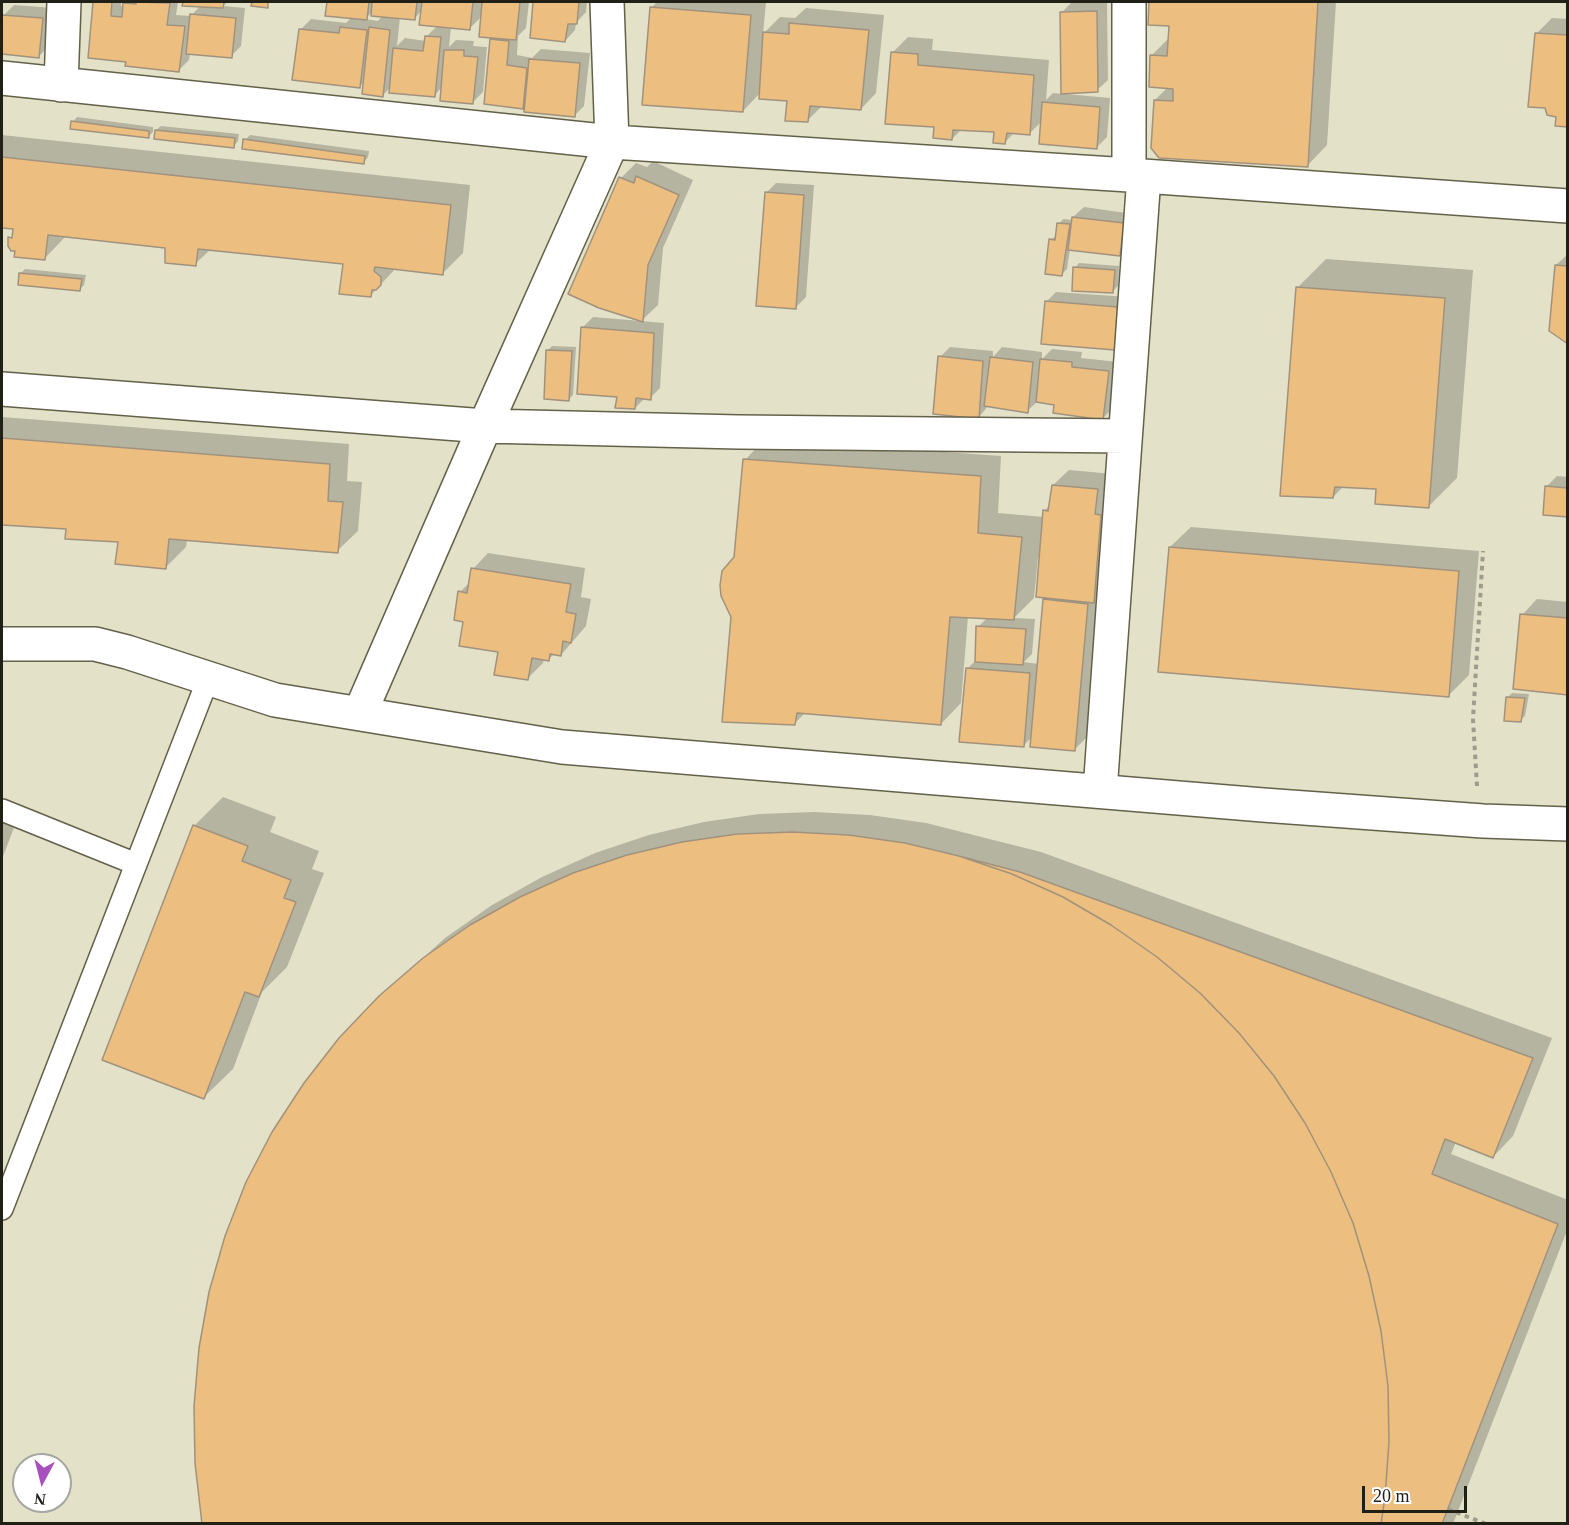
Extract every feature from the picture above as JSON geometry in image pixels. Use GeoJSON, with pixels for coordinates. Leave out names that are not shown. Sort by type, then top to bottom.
{"type":"FeatureCollection","features":[{"type":"Feature","properties":{"kind":"street"},"geometry":{"type":"LineString","coordinates":[[61,85],[64,2]]}},
{"type":"Feature","properties":{"kind":"street"},"geometry":{"type":"LineString","coordinates":[[360,713],[612,142],[607,2]]}},
{"type":"Feature","properties":{"kind":"street"},"geometry":{"type":"LineString","coordinates":[[1100,791],[1125,436],[1136,175],[1129,2]]}},
{"type":"Feature","properties":{"kind":"street"},"geometry":{"type":"LineString","coordinates":[[2,78],[612,142],[1136,175],[1568,207]]}},
{"type":"Feature","properties":{"kind":"street"},"geometry":{"type":"LineString","coordinates":[[2,389],[485,426],[739,432],[1125,436]]}},
{"type":"Feature","properties":{"kind":"street"},"geometry":{"type":"LineString","coordinates":[[2,644],[95,644],[128,652],[275,700],[562,747],[1483,821],[1568,824]]}},
{"type":"Feature","properties":{"kind":"lane"},"geometry":{"type":"LineString","coordinates":[[2,1209],[208,679]]}},
{"type":"Feature","properties":{"kind":"lane"},"geometry":{"type":"LineString","coordinates":[[2,810],[136,864]]}},
{"type":"Feature","properties":{"kind":"path"},"geometry":{"type":"LineString","coordinates":[[1477,790],[1473,719],[1483,550]]}},
{"type":"Feature","properties":{"kind":"path"},"geometry":{"type":"LineString","coordinates":[[1448,1509],[1486,1524]]}},
{"type":"Feature","properties":{"kind":"building"},"geometry":{"type":"Polygon","coordinates":[[[93,2],[112,2],[111,16],[122,17],[123,3],[170,3],[167,25],[185,26],[179,72],[125,66],[126,62],[88,58],[93,2]]]}},
{"type":"Feature","properties":{"kind":"building"},"geometry":{"type":"Polygon","coordinates":[[[183,2],[224,2],[223,8],[182,6],[183,2]]]}},
{"type":"Feature","properties":{"kind":"building"},"geometry":{"type":"Polygon","coordinates":[[[252,2],[268,2],[268,8],[251,6],[252,2]]]}},
{"type":"Feature","properties":{"kind":"building"},"geometry":{"type":"Polygon","coordinates":[[[327,2],[369,2],[367,20],[325,16],[327,2]]]}},
{"type":"Feature","properties":{"kind":"building"},"geometry":{"type":"Polygon","coordinates":[[[372,2],[417,2],[415,20],[371,16],[372,2]]]}},
{"type":"Feature","properties":{"kind":"building"},"geometry":{"type":"Polygon","coordinates":[[[422,2],[473,2],[470,30],[419,25],[422,2]]]}},
{"type":"Feature","properties":{"kind":"building"},"geometry":{"type":"Polygon","coordinates":[[[482,2],[520,2],[516,40],[479,37],[482,2]]]}},
{"type":"Feature","properties":{"kind":"building"},"geometry":{"type":"Polygon","coordinates":[[[533,2],[579,2],[577,24],[568,24],[565,42],[530,38],[533,2]]]}},
{"type":"Feature","properties":{"kind":"building"},"geometry":{"type":"Polygon","coordinates":[[[1149,2],[1318,2],[1308,167],[1159,158],[1151,148],[1154,100],[1173,101],[1173,89],[1149,87],[1150,55],[1167,56],[1169,26],[1148,25],[1149,2]]]}},
{"type":"Feature","properties":{"kind":"building"},"geometry":{"type":"Polygon","coordinates":[[[650,7],[751,15],[743,112],[642,105],[650,7]]]}},
{"type":"Feature","properties":{"kind":"building"},"geometry":{"type":"Polygon","coordinates":[[[1097,11],[1098,92],[1061,94],[1060,12],[1097,11]]]}},
{"type":"Feature","properties":{"kind":"building"},"geometry":{"type":"Polygon","coordinates":[[[190,14],[236,18],[232,58],[186,54],[190,14]]]}},
{"type":"Feature","properties":{"kind":"building"},"geometry":{"type":"Polygon","coordinates":[[[2,15],[43,18],[39,58],[2,54],[2,15]]]}},
{"type":"Feature","properties":{"kind":"building"},"geometry":{"type":"Polygon","coordinates":[[[789,23],[869,30],[861,110],[810,106],[808,122],[785,121],[787,101],[759,99],[763,32],[789,34],[789,23]]]}},
{"type":"Feature","properties":{"kind":"building"},"geometry":{"type":"Polygon","coordinates":[[[340,27],[367,30],[360,88],[292,80],[299,29],[339,33],[340,27]]]}},
{"type":"Feature","properties":{"kind":"building"},"geometry":{"type":"Polygon","coordinates":[[[369,27],[390,30],[383,97],[362,94],[369,27]]]}},
{"type":"Feature","properties":{"kind":"building"},"geometry":{"type":"Polygon","coordinates":[[[1535,33],[1568,35],[1568,127],[1555,126],[1556,117],[1547,115],[1545,108],[1528,107],[1535,33]]]}},
{"type":"Feature","properties":{"kind":"building"},"geometry":{"type":"Polygon","coordinates":[[[425,36],[441,37],[435,97],[389,93],[393,48],[423,51],[425,36]]]}},
{"type":"Feature","properties":{"kind":"building"},"geometry":{"type":"Polygon","coordinates":[[[490,39],[509,41],[507,65],[527,68],[523,109],[484,104],[490,39]]]}},
{"type":"Feature","properties":{"kind":"building"},"geometry":{"type":"Polygon","coordinates":[[[444,50],[464,50],[464,56],[478,57],[473,104],[440,101],[444,50]]]}},
{"type":"Feature","properties":{"kind":"building"},"geometry":{"type":"Polygon","coordinates":[[[891,52],[918,54],[918,65],[1034,75],[1030,135],[1007,133],[1005,144],[993,143],[994,132],[953,130],[952,140],[933,138],[934,127],[885,124],[891,52]]]}},
{"type":"Feature","properties":{"kind":"building"},"geometry":{"type":"Polygon","coordinates":[[[529,59],[580,63],[575,117],[524,112],[529,59]]]}},
{"type":"Feature","properties":{"kind":"building"},"geometry":{"type":"Polygon","coordinates":[[[1042,102],[1100,107],[1097,149],[1039,144],[1042,102]]]}},
{"type":"Feature","properties":{"kind":"building"},"geometry":{"type":"Polygon","coordinates":[[[71,121],[149,131],[149,138],[70,129],[71,121]]]}},
{"type":"Feature","properties":{"kind":"building"},"geometry":{"type":"Polygon","coordinates":[[[155,130],[235,138],[234,148],[154,139],[155,130]]]}},
{"type":"Feature","properties":{"kind":"building"},"geometry":{"type":"Polygon","coordinates":[[[243,139],[365,156],[364,164],[242,149],[243,139]]]}},
{"type":"Feature","properties":{"kind":"building"},"geometry":{"type":"Polygon","coordinates":[[[2,157],[451,205],[443,275],[375,267],[374,271],[381,277],[381,285],[376,290],[372,290],[371,297],[339,294],[343,264],[198,249],[196,266],[165,263],[165,248],[48,235],[45,260],[14,257],[15,251],[11,251],[8,246],[8,237],[12,238],[13,229],[2,228],[2,157]]]}},
{"type":"Feature","properties":{"kind":"building"},"geometry":{"type":"Polygon","coordinates":[[[636,176],[679,195],[648,265],[643,322],[599,308],[568,294],[619,177],[634,183],[636,176]]]}},
{"type":"Feature","properties":{"kind":"building"},"geometry":{"type":"Polygon","coordinates":[[[765,192],[804,195],[796,309],[756,306],[765,192]]]}},
{"type":"Feature","properties":{"kind":"building"},"geometry":{"type":"Polygon","coordinates":[[[1072,217],[1124,223],[1120,256],[1068,250],[1072,217]]]}},
{"type":"Feature","properties":{"kind":"building"},"geometry":{"type":"Polygon","coordinates":[[[1057,223],[1070,224],[1062,276],[1045,274],[1049,239],[1055,240],[1057,223]]]}},
{"type":"Feature","properties":{"kind":"building"},"geometry":{"type":"Polygon","coordinates":[[[1555,265],[1568,266],[1568,344],[1549,331],[1555,265]]]}},
{"type":"Feature","properties":{"kind":"building"},"geometry":{"type":"Polygon","coordinates":[[[1073,267],[1115,270],[1113,293],[1072,291],[1073,267]]]}},
{"type":"Feature","properties":{"kind":"building"},"geometry":{"type":"Polygon","coordinates":[[[19,273],[82,279],[80,291],[18,285],[19,273]]]}},
{"type":"Feature","properties":{"kind":"building"},"geometry":{"type":"Polygon","coordinates":[[[1296,287],[1445,298],[1429,508],[1375,504],[1376,489],[1335,487],[1333,498],[1280,496],[1296,287]]]}},
{"type":"Feature","properties":{"kind":"building"},"geometry":{"type":"Polygon","coordinates":[[[1045,301],[1118,307],[1115,350],[1041,344],[1045,301]]]}},
{"type":"Feature","properties":{"kind":"building"},"geometry":{"type":"Polygon","coordinates":[[[581,327],[654,333],[651,400],[636,398],[635,409],[615,408],[617,397],[577,394],[581,327]]]}},
{"type":"Feature","properties":{"kind":"building"},"geometry":{"type":"Polygon","coordinates":[[[546,350],[572,351],[569,401],[544,399],[546,350]]]}},
{"type":"Feature","properties":{"kind":"building"},"geometry":{"type":"Polygon","coordinates":[[[938,356],[983,361],[979,419],[933,414],[938,356]]]}},
{"type":"Feature","properties":{"kind":"building"},"geometry":{"type":"Polygon","coordinates":[[[990,357],[1033,362],[1028,413],[984,406],[990,357]]]}},
{"type":"Feature","properties":{"kind":"building"},"geometry":{"type":"Polygon","coordinates":[[[1040,359],[1072,362],[1072,367],[1109,371],[1103,420],[1053,413],[1054,405],[1036,402],[1040,359]]]}},
{"type":"Feature","properties":{"kind":"building"},"geometry":{"type":"Polygon","coordinates":[[[2,438],[330,464],[328,501],[343,502],[338,553],[169,539],[166,569],[115,564],[118,542],[65,539],[66,529],[2,525],[2,438]]]}},
{"type":"Feature","properties":{"kind":"building"},"geometry":{"type":"Polygon","coordinates":[[[743,459],[981,476],[978,533],[1022,537],[1014,620],[950,617],[941,725],[797,713],[795,725],[722,722],[731,617],[721,596],[720,585],[722,571],[734,557],[743,459]]]}},
{"type":"Feature","properties":{"kind":"building"},"geometry":{"type":"Polygon","coordinates":[[[1052,485],[1098,489],[1095,514],[1101,515],[1094,603],[1036,597],[1043,510],[1048,511],[1052,485]]]}},
{"type":"Feature","properties":{"kind":"building"},"geometry":{"type":"Polygon","coordinates":[[[1545,486],[1568,488],[1568,517],[1543,515],[1545,486]]]}},
{"type":"Feature","properties":{"kind":"building"},"geometry":{"type":"Polygon","coordinates":[[[1169,547],[1459,571],[1449,697],[1158,672],[1169,547]]]}},
{"type":"Feature","properties":{"kind":"building"},"geometry":{"type":"Polygon","coordinates":[[[471,568],[571,584],[566,612],[576,614],[571,643],[563,641],[561,656],[550,654],[549,661],[532,658],[528,680],[494,675],[498,652],[459,646],[463,622],[454,620],[458,591],[467,593],[471,568]]]}},
{"type":"Feature","properties":{"kind":"building"},"geometry":{"type":"Polygon","coordinates":[[[1043,599],[1088,604],[1075,751],[1030,747],[1043,599]]]}},
{"type":"Feature","properties":{"kind":"building"},"geometry":{"type":"Polygon","coordinates":[[[1520,614],[1568,618],[1568,695],[1513,689],[1520,614]]]}},
{"type":"Feature","properties":{"kind":"building"},"geometry":{"type":"Polygon","coordinates":[[[976,626],[1026,629],[1023,665],[975,662],[976,626]]]}},
{"type":"Feature","properties":{"kind":"building"},"geometry":{"type":"Polygon","coordinates":[[[966,668],[1030,673],[1024,747],[959,742],[966,668]]]}},
{"type":"Feature","properties":{"kind":"building"},"geometry":{"type":"Polygon","coordinates":[[[1506,697],[1525,698],[1521,722],[1504,721],[1506,697]]]}},
{"type":"Feature","properties":{"kind":"building"},"geometry":{"type":"Polygon","coordinates":[[[193,825],[248,846],[242,861],[291,880],[284,898],[296,902],[259,997],[245,992],[204,1099],[102,1060],[193,825]]]}},
{"type":"Feature","properties":{"kind":"building"},"geometry":{"type":"Polygon","coordinates":[[[793,832],[849,835],[905,843],[959,856],[1012,874],[1063,897],[1111,925],[1157,957],[1200,993],[1239,1033],[1274,1076],[1305,1123],[1331,1172],[1353,1223],[1369,1276],[1381,1331],[1388,1386],[1389,1442],[1381,1524],[202,1524],[195,1463],[194,1406],[199,1348],[209,1292],[225,1236],[246,1182],[272,1132],[304,1083],[339,1038],[379,996],[423,958],[470,925],[520,897],[573,873],[627,855],[682,842],[737,834],[793,832]]]}},
{"type":"Feature","properties":{"kind":"building"},"geometry":{"type":"Polygon","coordinates":[[[959,856],[1020,872],[1533,1058],[1493,1158],[1445,1139],[1432,1174],[1558,1224],[1442,1524],[1381,1524],[1389,1442],[1388,1386],[1381,1331],[1369,1276],[1353,1223],[1331,1172],[1305,1123],[1274,1076],[1239,1033],[1200,993],[1157,957],[1111,925],[1063,897],[1012,874],[959,856]]]}}]}
